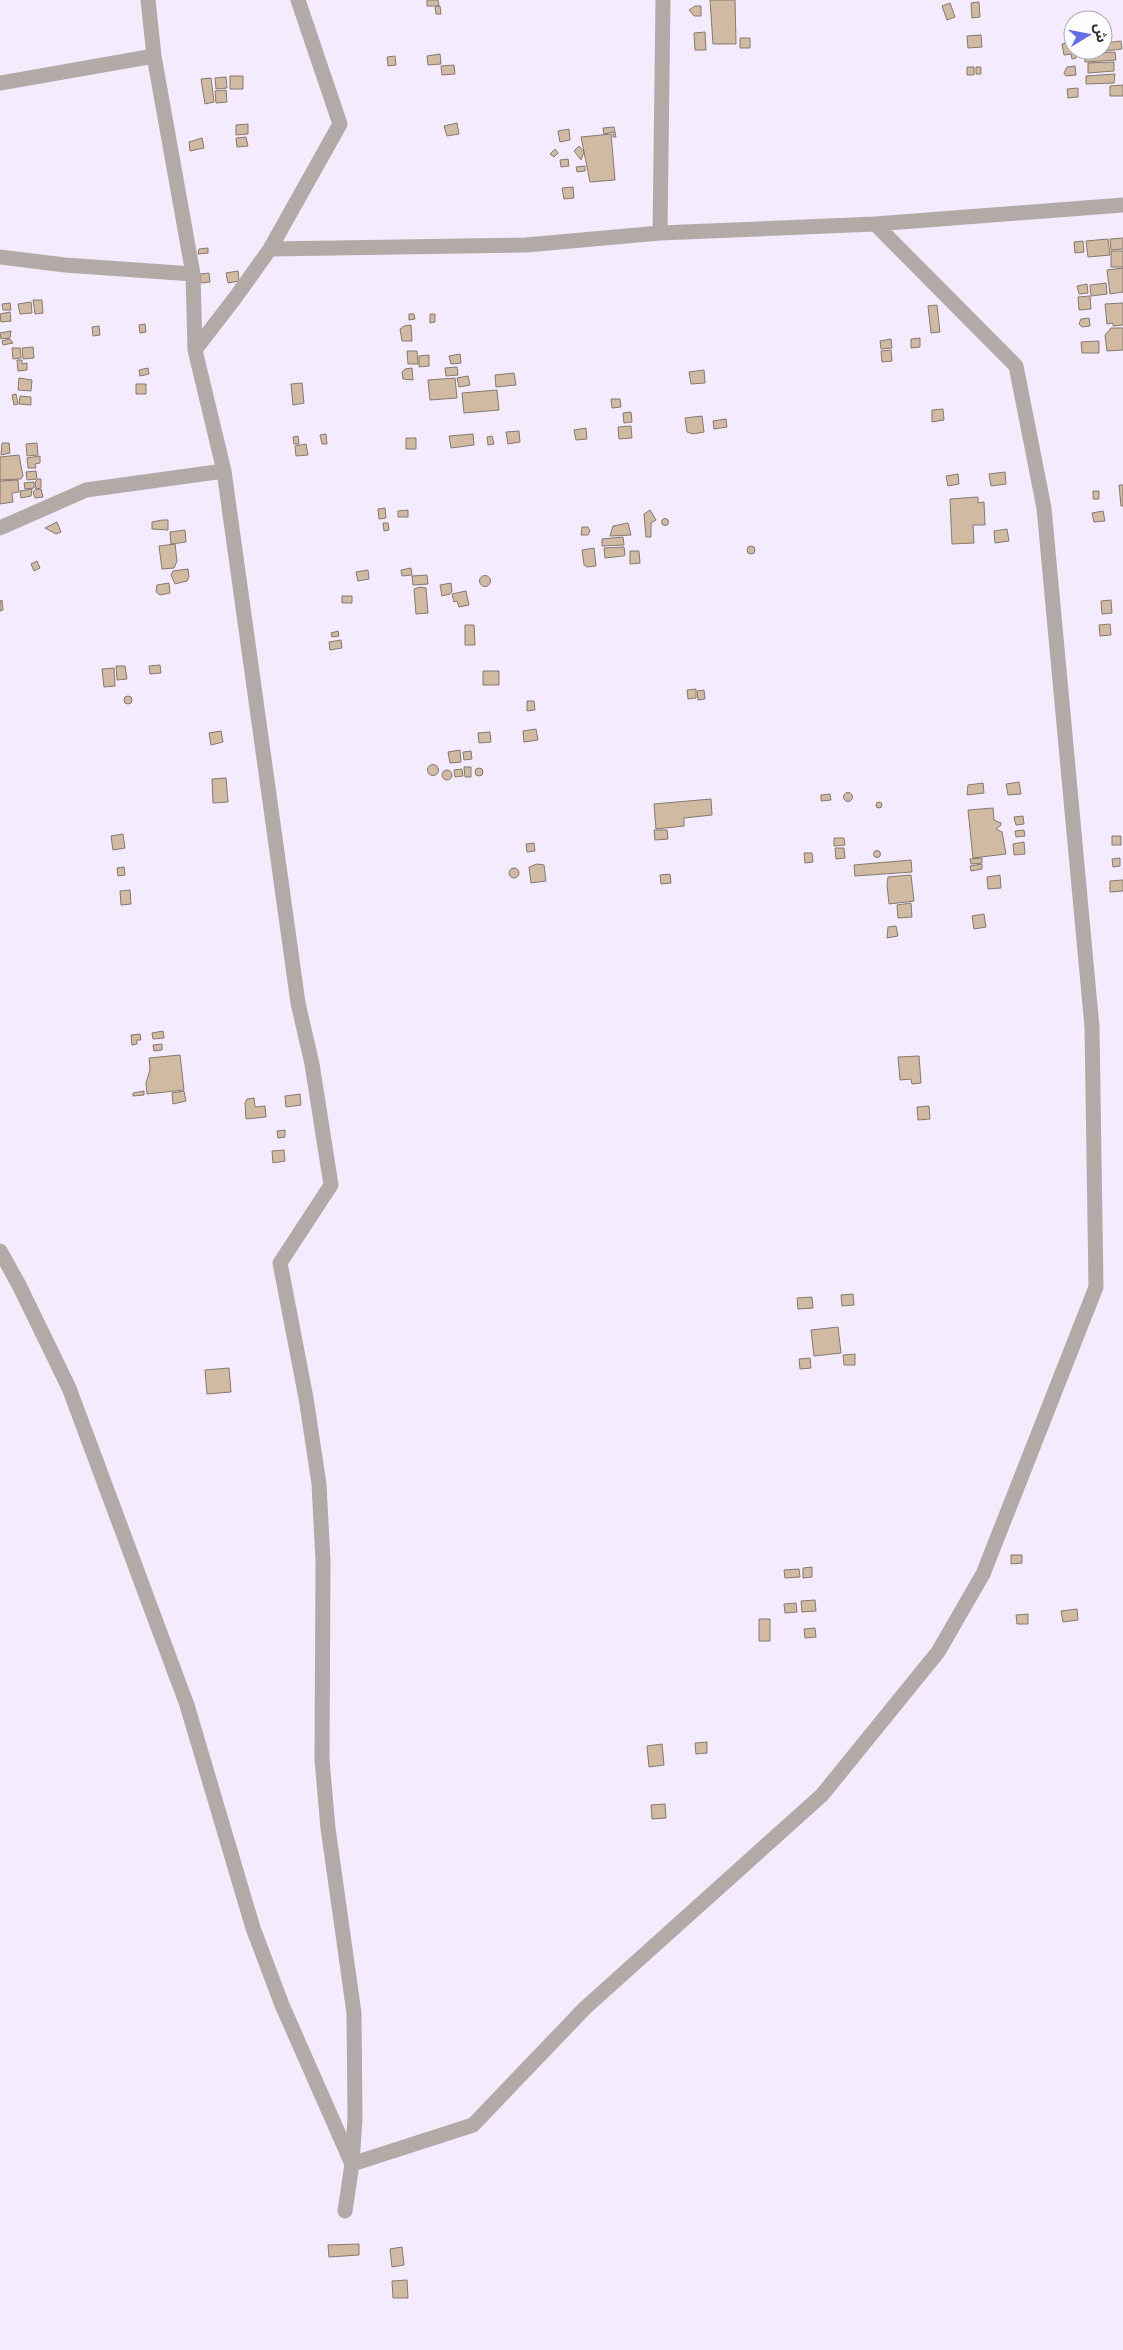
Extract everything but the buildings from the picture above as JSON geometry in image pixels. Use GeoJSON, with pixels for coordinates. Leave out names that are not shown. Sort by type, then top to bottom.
{"type":"FeatureCollection","features":[{"type":"Feature","properties":{"kind":"street"},"geometry":{"type":"LineString","coordinates":[[148,0],[154,56],[193,274],[194,350],[224,472],[298,1003],[313,1072],[331,1185],[280,1263],[306,1398],[319,1484],[323,1560],[322,1760],[328,1828],[354,2013],[356,2118],[352,2164],[344,2211]]}},
{"type":"Feature","properties":{"kind":"street"},"geometry":{"type":"LineString","coordinates":[[194,350],[236,298],[270,249],[340,124],[298,0]]}},
{"type":"Feature","properties":{"kind":"street"},"geometry":{"type":"LineString","coordinates":[[660,233],[663,0]]}},
{"type":"Feature","properties":{"kind":"street"},"geometry":{"type":"LineString","coordinates":[[0,83],[154,56]]}},
{"type":"Feature","properties":{"kind":"street"},"geometry":{"type":"LineString","coordinates":[[270,249],[526,245],[660,233],[875,224],[1123,205]]}},
{"type":"Feature","properties":{"kind":"street"},"geometry":{"type":"LineString","coordinates":[[352,2164],[473,2125],[585,2008],[822,1795],[938,1652],[983,1574],[1096,1287],[1092,1027],[1044,508],[1016,366],[875,224]]}},
{"type":"Feature","properties":{"kind":"street"},"geometry":{"type":"LineString","coordinates":[[0,257],[65,265],[193,274]]}},
{"type":"Feature","properties":{"kind":"street"},"geometry":{"type":"LineString","coordinates":[[0,528],[86,490],[224,472]]}},
{"type":"Feature","properties":{"kind":"street"},"geometry":{"type":"LineString","coordinates":[[0,1251],[20,1285],[73,1397],[187,1705],[256,1937],[282,2005],[352,2164]]}}]}
